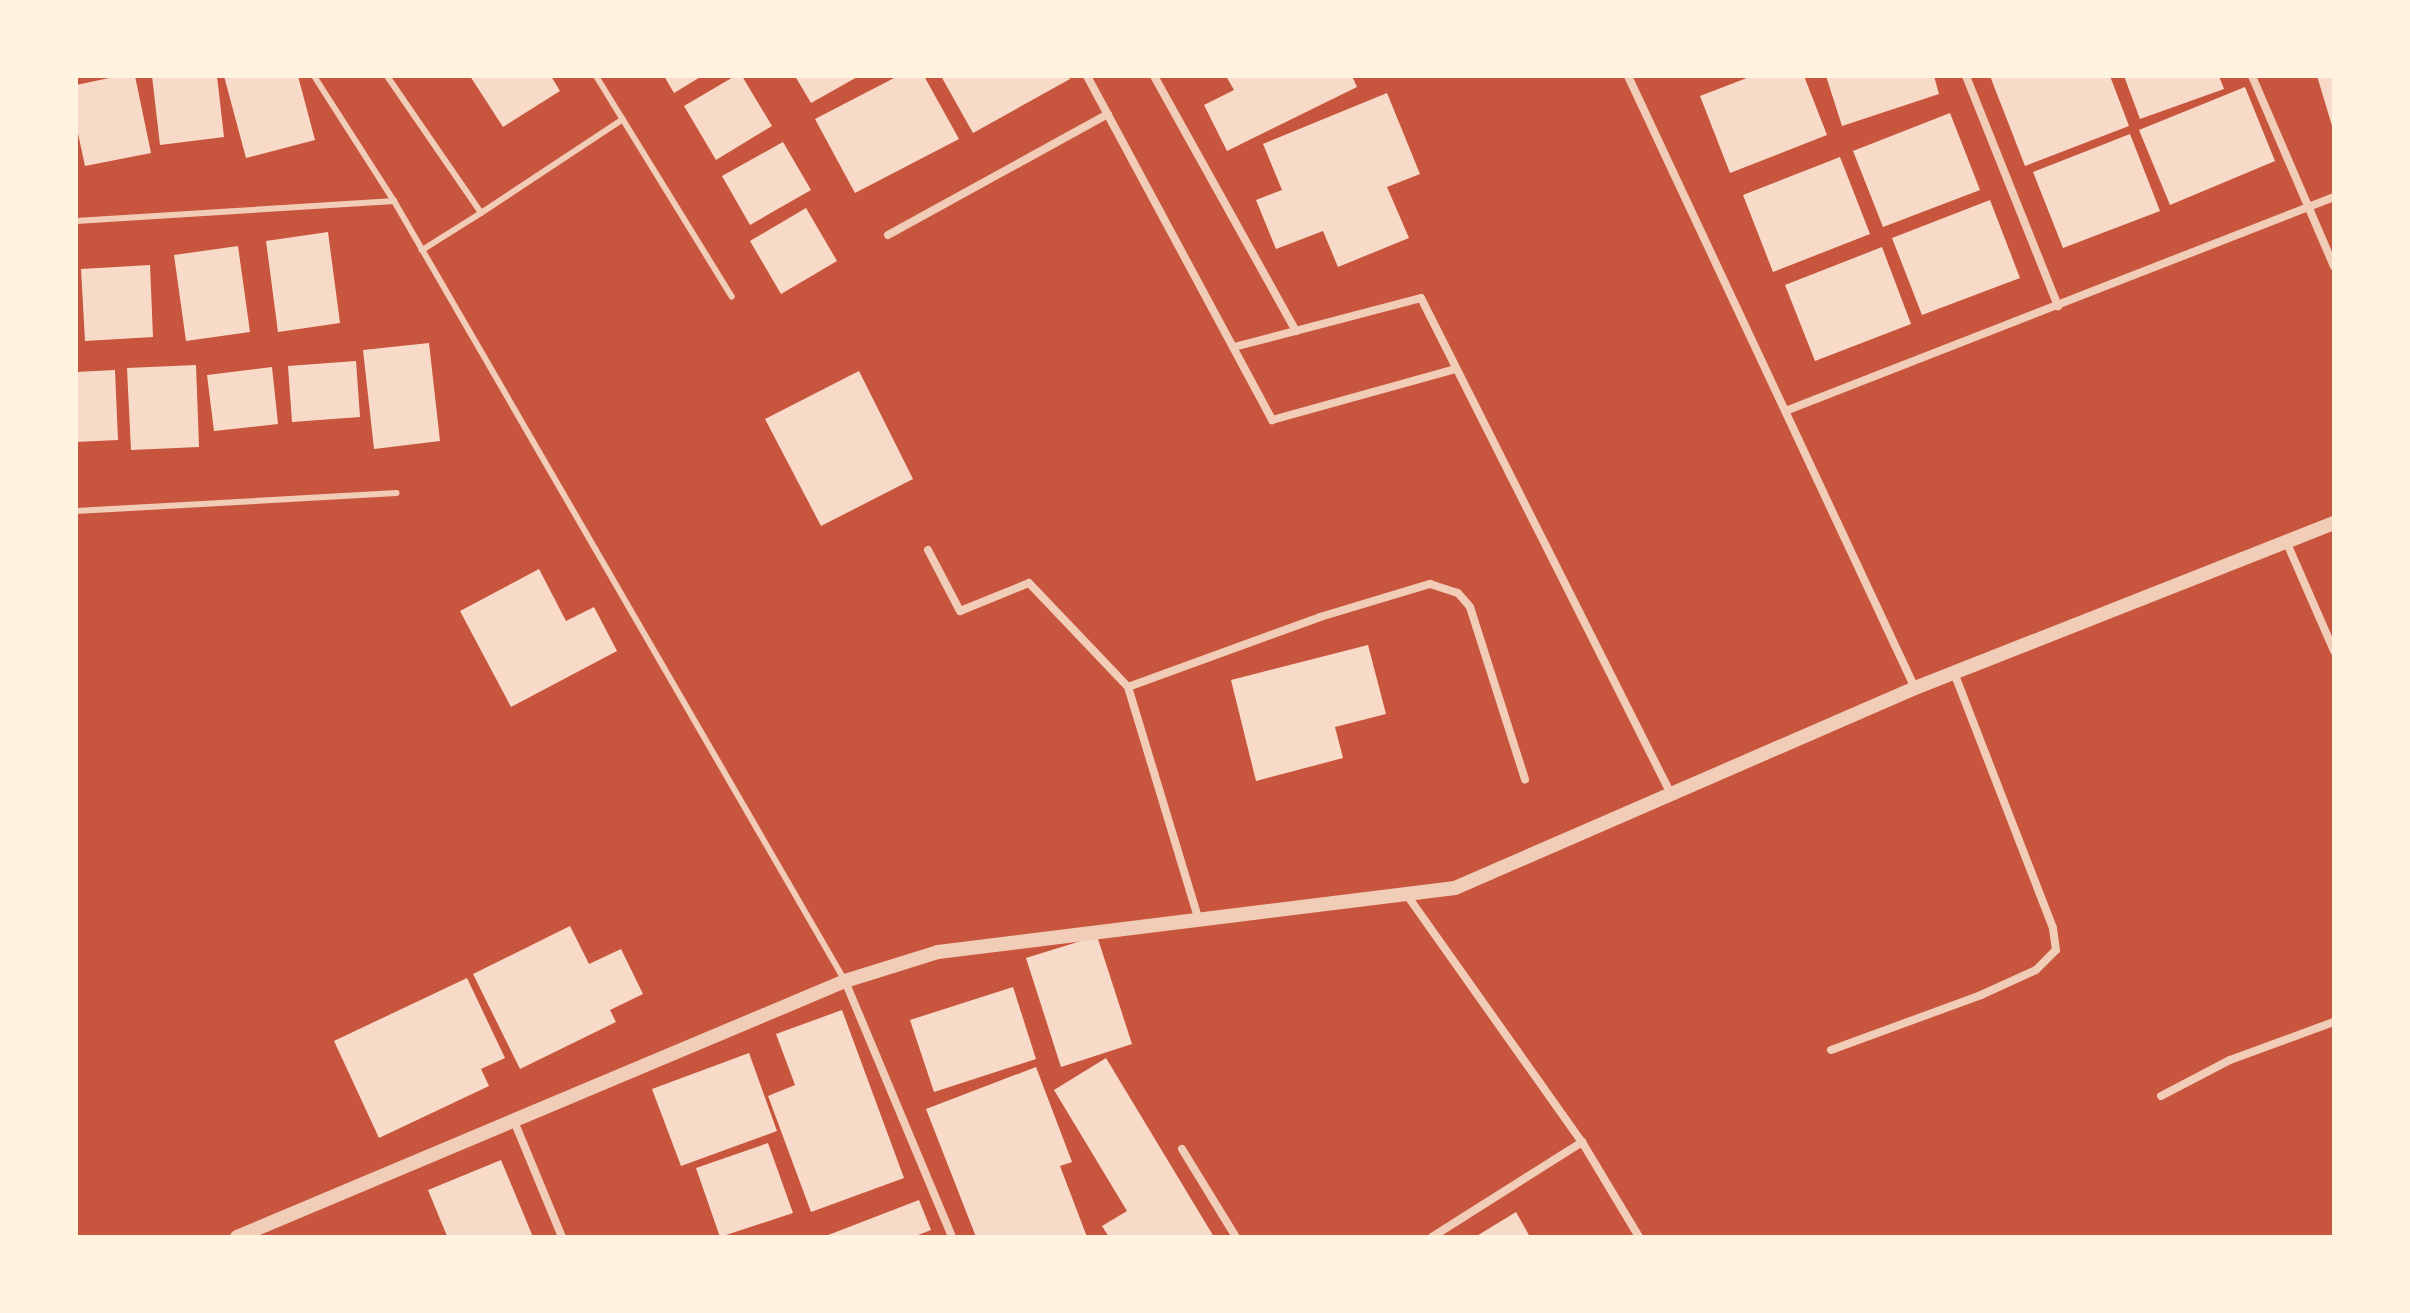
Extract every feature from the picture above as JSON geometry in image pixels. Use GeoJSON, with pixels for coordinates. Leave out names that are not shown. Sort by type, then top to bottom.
{"type":"FeatureCollection","features":[{"type":"Feature","properties":{"kind":"street"},"geometry":{"type":"LineString","coordinates":[[1087,76],[1272,420],[1456,369]]}},
{"type":"Feature","properties":{"kind":"street"},"geometry":{"type":"LineString","coordinates":[[1154,76],[1296,331]]}},
{"type":"Feature","properties":{"kind":"street"},"geometry":{"type":"LineString","coordinates":[[1628,76],[1788,410],[1915,688]]}},
{"type":"Feature","properties":{"kind":"street"},"geometry":{"type":"LineString","coordinates":[[1966,76],[2058,306]]}},
{"type":"Feature","properties":{"kind":"street"},"geometry":{"type":"LineString","coordinates":[[2252,76],[2311,206],[2334,266]]}},
{"type":"Feature","properties":{"kind":"street"},"geometry":{"type":"LineString","coordinates":[[888,235],[1108,114]]}},
{"type":"Feature","properties":{"kind":"street"},"geometry":{"type":"LineString","coordinates":[[1788,410],[2334,197]]}},
{"type":"Feature","properties":{"kind":"street"},"geometry":{"type":"LineString","coordinates":[[1234,347],[1421,298],[1671,794]]}},
{"type":"Feature","properties":{"kind":"street"},"geometry":{"type":"LineString","coordinates":[[237,1237],[845,981],[938,952],[1409,898],[1455,888],[1915,688],[2334,523]]}},
{"type":"Feature","properties":{"kind":"street"},"geometry":{"type":"LineString","coordinates":[[2286,541],[2334,651]]}},
{"type":"Feature","properties":{"kind":"street"},"geometry":{"type":"LineString","coordinates":[[928,550],[960,611],[1029,583],[1128,687],[1200,922]]}},
{"type":"Feature","properties":{"kind":"street"},"geometry":{"type":"LineString","coordinates":[[1128,687],[1320,617],[1430,584],[1458,593],[1470,607],[1525,779]]}},
{"type":"Feature","properties":{"kind":"street"},"geometry":{"type":"LineString","coordinates":[[1831,1050],[1981,995],[2036,970],[2056,950],[2053,928],[1954,673]]}},
{"type":"Feature","properties":{"kind":"street"},"geometry":{"type":"LineString","coordinates":[[1409,898],[1582,1142],[1639,1237]]}},
{"type":"Feature","properties":{"kind":"street"},"geometry":{"type":"LineString","coordinates":[[845,981],[952,1237]]}},
{"type":"Feature","properties":{"kind":"street"},"geometry":{"type":"LineString","coordinates":[[2161,1096],[2230,1060],[2334,1022]]}},
{"type":"Feature","properties":{"kind":"street"},"geometry":{"type":"LineString","coordinates":[[514,1121],[562,1237]]}},
{"type":"Feature","properties":{"kind":"street"},"geometry":{"type":"LineString","coordinates":[[1432,1237],[1582,1142]]}},
{"type":"Feature","properties":{"kind":"street"},"geometry":{"type":"LineString","coordinates":[[1182,1149],[1236,1237]]}},
{"type":"Feature","properties":{"kind":"lane"},"geometry":{"type":"LineString","coordinates":[[314,76],[394,201],[845,981]]}},
{"type":"Feature","properties":{"kind":"lane"},"geometry":{"type":"LineString","coordinates":[[387,76],[481,213]]}},
{"type":"Feature","properties":{"kind":"lane"},"geometry":{"type":"LineString","coordinates":[[596,76],[732,297]]}},
{"type":"Feature","properties":{"kind":"lane"},"geometry":{"type":"LineString","coordinates":[[422,250],[623,119]]}},
{"type":"Feature","properties":{"kind":"lane"},"geometry":{"type":"LineString","coordinates":[[76,221],[394,201]]}},
{"type":"Feature","properties":{"kind":"lane"},"geometry":{"type":"LineString","coordinates":[[76,511],[396,493]]}},
{"type":"Feature","properties":{"kind":"building"},"geometry":{"type":"Polygon","coordinates":[[[119,76],[135,76],[151,153],[85,166],[76,124],[76,85],[119,76]]]}},
{"type":"Feature","properties":{"kind":"building"},"geometry":{"type":"Polygon","coordinates":[[[152,76],[217,76],[224,137],[160,145],[152,76]]]}},
{"type":"Feature","properties":{"kind":"building"},"geometry":{"type":"Polygon","coordinates":[[[224,76],[298,76],[315,140],[246,158],[224,76]]]}},
{"type":"Feature","properties":{"kind":"building"},"geometry":{"type":"Polygon","coordinates":[[[470,76],[551,76],[560,91],[503,127],[470,76]]]}},
{"type":"Feature","properties":{"kind":"building"},"geometry":{"type":"Polygon","coordinates":[[[664,76],[702,76],[674,93],[664,76]]]}},
{"type":"Feature","properties":{"kind":"building"},"geometry":{"type":"Polygon","coordinates":[[[735,76],[742,76],[772,126],[716,160],[684,106],[735,76]]]}},
{"type":"Feature","properties":{"kind":"building"},"geometry":{"type":"Polygon","coordinates":[[[795,76],[859,76],[811,103],[795,76]]]}},
{"type":"Feature","properties":{"kind":"building"},"geometry":{"type":"Polygon","coordinates":[[[898,76],[924,76],[959,139],[855,193],[815,119],[898,76]]]}},
{"type":"Feature","properties":{"kind":"building"},"geometry":{"type":"Polygon","coordinates":[[[941,76],[1069,76],[1070,79],[973,133],[941,76]]]}},
{"type":"Feature","properties":{"kind":"building"},"geometry":{"type":"Polygon","coordinates":[[[1226,76],[1352,76],[1357,87],[1227,151],[1204,105],[1234,90],[1226,76]]]}},
{"type":"Feature","properties":{"kind":"building"},"geometry":{"type":"Polygon","coordinates":[[[1752,76],[1804,76],[1827,135],[1730,173],[1700,96],[1752,76]]]}},
{"type":"Feature","properties":{"kind":"building"},"geometry":{"type":"Polygon","coordinates":[[[1826,76],[1934,76],[1939,94],[1842,126],[1826,76]]]}},
{"type":"Feature","properties":{"kind":"building"},"geometry":{"type":"Polygon","coordinates":[[[1990,76],[2110,76],[2129,126],[2025,166],[1990,76]]]}},
{"type":"Feature","properties":{"kind":"building"},"geometry":{"type":"Polygon","coordinates":[[[2124,76],[2219,76],[2224,89],[2140,119],[2124,76]]]}},
{"type":"Feature","properties":{"kind":"building"},"geometry":{"type":"Polygon","coordinates":[[[2317,76],[2334,76],[2333,129],[2317,76]]]}},
{"type":"Feature","properties":{"kind":"building"},"geometry":{"type":"Polygon","coordinates":[[[2245,87],[2275,161],[2170,205],[2139,130],[2245,87]]]}},
{"type":"Feature","properties":{"kind":"building"},"geometry":{"type":"Polygon","coordinates":[[[1387,93],[1420,174],[1387,187],[1409,238],[1338,267],[1323,231],[1276,249],[1256,200],[1282,190],[1263,144],[1387,93]]]}},
{"type":"Feature","properties":{"kind":"building"},"geometry":{"type":"Polygon","coordinates":[[[1950,113],[1980,190],[1883,227],[1853,151],[1950,113]]]}},
{"type":"Feature","properties":{"kind":"building"},"geometry":{"type":"Polygon","coordinates":[[[2130,134],[2160,211],[2063,248],[2033,172],[2130,134]]]}},
{"type":"Feature","properties":{"kind":"building"},"geometry":{"type":"Polygon","coordinates":[[[783,142],[811,190],[750,225],[722,176],[783,142]]]}},
{"type":"Feature","properties":{"kind":"building"},"geometry":{"type":"Polygon","coordinates":[[[1840,157],[1870,234],[1773,272],[1743,195],[1840,157]]]}},
{"type":"Feature","properties":{"kind":"building"},"geometry":{"type":"Polygon","coordinates":[[[1990,200],[2020,278],[1922,315],[1892,238],[1990,200]]]}},
{"type":"Feature","properties":{"kind":"building"},"geometry":{"type":"Polygon","coordinates":[[[806,208],[837,261],[781,294],[750,241],[806,208]]]}},
{"type":"Feature","properties":{"kind":"building"},"geometry":{"type":"Polygon","coordinates":[[[328,232],[340,323],[278,332],[266,241],[328,232]]]}},
{"type":"Feature","properties":{"kind":"building"},"geometry":{"type":"Polygon","coordinates":[[[238,246],[250,332],[186,341],[174,255],[238,246]]]}},
{"type":"Feature","properties":{"kind":"building"},"geometry":{"type":"Polygon","coordinates":[[[1882,247],[1911,324],[1815,361],[1785,285],[1882,247]]]}},
{"type":"Feature","properties":{"kind":"building"},"geometry":{"type":"Polygon","coordinates":[[[150,265],[153,337],[85,341],[81,269],[150,265]]]}},
{"type":"Feature","properties":{"kind":"building"},"geometry":{"type":"Polygon","coordinates":[[[429,343],[440,441],[374,449],[363,350],[429,343]]]}},
{"type":"Feature","properties":{"kind":"building"},"geometry":{"type":"Polygon","coordinates":[[[356,361],[360,417],[292,422],[288,366],[356,361]]]}},
{"type":"Feature","properties":{"kind":"building"},"geometry":{"type":"Polygon","coordinates":[[[196,365],[199,447],[131,450],[127,368],[196,365]]]}},
{"type":"Feature","properties":{"kind":"building"},"geometry":{"type":"Polygon","coordinates":[[[272,367],[278,424],[214,431],[207,375],[272,367]]]}},
{"type":"Feature","properties":{"kind":"building"},"geometry":{"type":"Polygon","coordinates":[[[115,370],[118,440],[76,442],[76,372],[115,370]]]}},
{"type":"Feature","properties":{"kind":"building"},"geometry":{"type":"Polygon","coordinates":[[[859,371],[913,479],[821,526],[765,419],[859,371]]]}},
{"type":"Feature","properties":{"kind":"building"},"geometry":{"type":"Polygon","coordinates":[[[539,569],[566,621],[594,607],[617,651],[511,707],[460,611],[539,569]]]}},
{"type":"Feature","properties":{"kind":"building"},"geometry":{"type":"Polygon","coordinates":[[[1368,645],[1386,714],[1335,727],[1343,758],[1256,781],[1231,680],[1368,645]]]}},
{"type":"Feature","properties":{"kind":"building"},"geometry":{"type":"Polygon","coordinates":[[[570,926],[589,964],[621,949],[643,994],[610,1010],[616,1022],[520,1069],[473,974],[570,926]]]}},
{"type":"Feature","properties":{"kind":"building"},"geometry":{"type":"Polygon","coordinates":[[[1097,936],[1132,1044],[1061,1067],[1026,958],[1097,936]]]}},
{"type":"Feature","properties":{"kind":"building"},"geometry":{"type":"Polygon","coordinates":[[[467,978],[505,1058],[481,1069],[489,1086],[379,1138],[334,1041],[467,978]]]}},
{"type":"Feature","properties":{"kind":"building"},"geometry":{"type":"Polygon","coordinates":[[[1013,987],[1036,1059],[934,1092],[910,1020],[1013,987]]]}},
{"type":"Feature","properties":{"kind":"building"},"geometry":{"type":"Polygon","coordinates":[[[842,1010],[904,1178],[811,1212],[768,1096],[795,1085],[776,1034],[842,1010]]]}},
{"type":"Feature","properties":{"kind":"building"},"geometry":{"type":"Polygon","coordinates":[[[749,1053],[777,1131],[681,1166],[652,1089],[749,1053]]]}},
{"type":"Feature","properties":{"kind":"building"},"geometry":{"type":"Polygon","coordinates":[[[1106,1058],[1214,1237],[1109,1237],[1102,1226],[1127,1211],[1054,1090],[1106,1058]]]}},
{"type":"Feature","properties":{"kind":"building"},"geometry":{"type":"Polygon","coordinates":[[[1036,1067],[1072,1162],[1060,1166],[1087,1237],[976,1237],[926,1109],[1036,1067]]]}},
{"type":"Feature","properties":{"kind":"building"},"geometry":{"type":"Polygon","coordinates":[[[768,1143],[793,1213],[720,1237],[696,1168],[768,1143]]]}},
{"type":"Feature","properties":{"kind":"building"},"geometry":{"type":"Polygon","coordinates":[[[501,1160],[533,1237],[447,1236],[428,1190],[501,1160]]]}},
{"type":"Feature","properties":{"kind":"building"},"geometry":{"type":"Polygon","coordinates":[[[919,1200],[931,1230],[913,1237],[823,1237],[919,1200]]]}},
{"type":"Feature","properties":{"kind":"building"},"geometry":{"type":"Polygon","coordinates":[[[1516,1212],[1530,1237],[1475,1237],[1516,1212]]]}}]}
